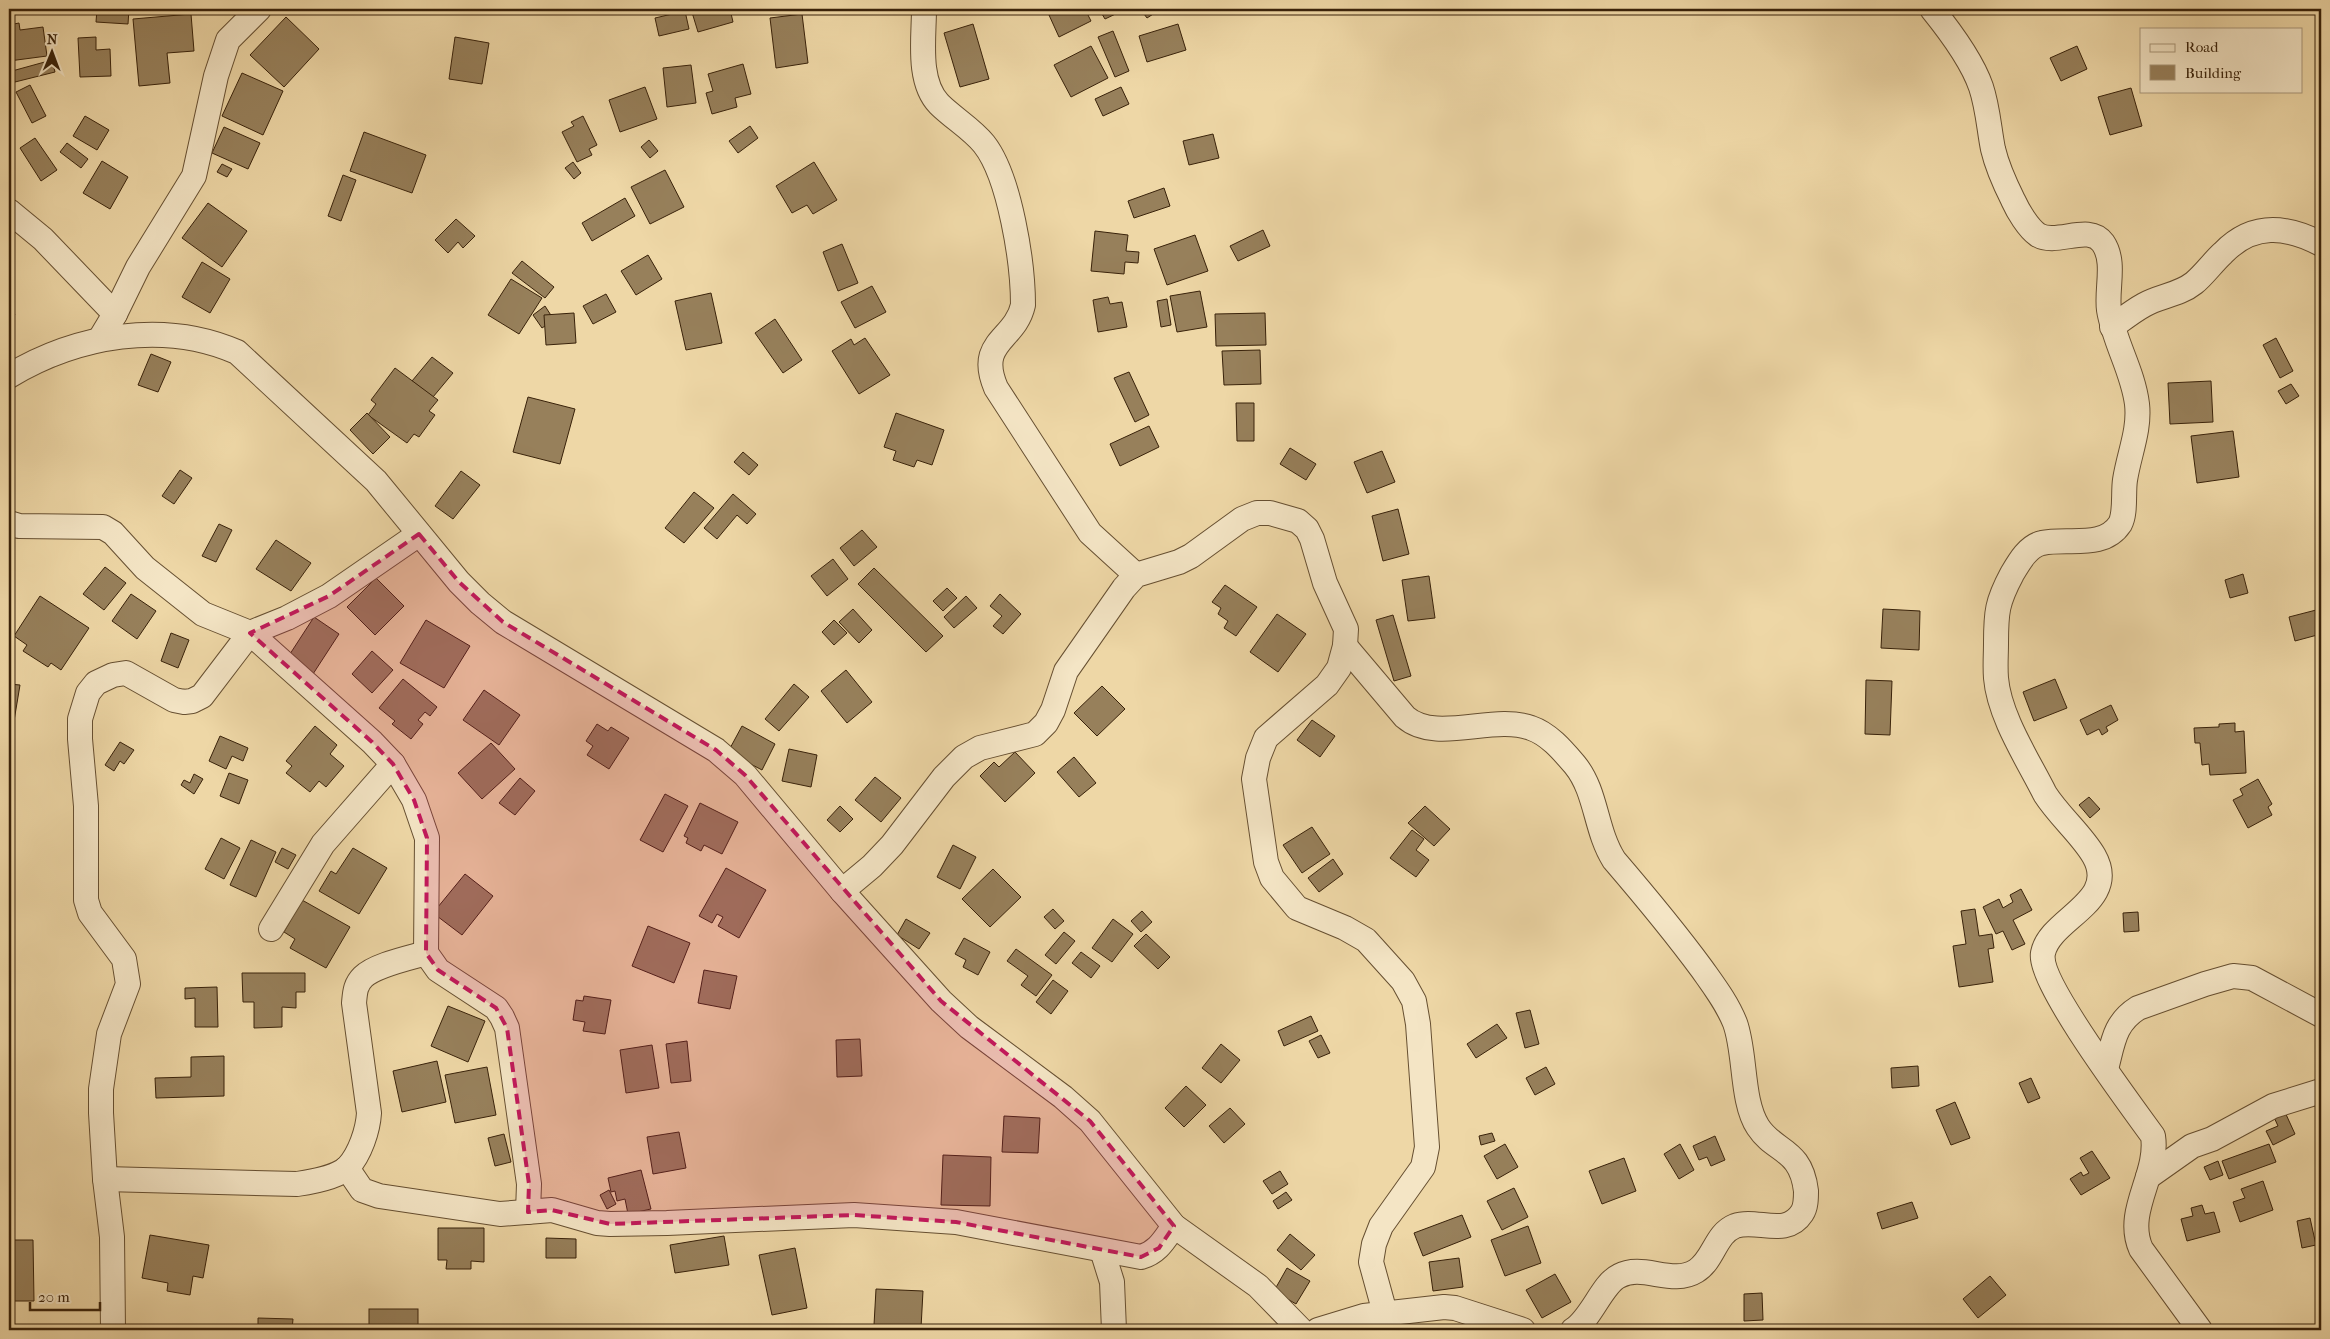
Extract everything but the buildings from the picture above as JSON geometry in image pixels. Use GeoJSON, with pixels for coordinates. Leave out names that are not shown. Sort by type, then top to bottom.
{"type":"FeatureCollection","features":[{"type":"Feature","properties":{"kind":"street"},"geometry":{"type":"LineString","coordinates":[[100,339],[115,314],[138,267],[194,176],[216,76],[228,40],[259,9]]}},
{"type":"Feature","properties":{"kind":"street"},"geometry":{"type":"LineString","coordinates":[[924,9],[924,60],[929,88],[938,103],[985,145],[1002,178],[1017,245],[1023,305],[1021,314],[996,344],[990,359],[990,376],[1090,533],[1136,575]]}},
{"type":"Feature","properties":{"kind":"street"},"geometry":{"type":"LineString","coordinates":[[1932,9],[1952,33],[1980,85],[1989,116],[1994,150],[2013,200],[2024,218],[2036,233],[2045,238],[2089,234],[2097,237],[2104,244],[2109,264],[2109,307],[2112,327],[2134,386],[2137,426],[2125,481],[2122,518],[2116,528],[2103,537],[2090,541],[2041,543],[2024,555],[1998,601],[1996,678],[1999,696],[2012,728],[2052,805],[2094,856],[2099,869],[2097,890],[2086,904],[2052,937],[2043,953],[2044,964],[2054,988],[2106,1069],[2154,1136],[2154,1160],[2136,1218],[2137,1240],[2141,1249],[2200,1330]]}},
{"type":"Feature","properties":{"kind":"street"},"geometry":{"type":"LineString","coordinates":[[9,211],[43,239],[115,314]]}},
{"type":"Feature","properties":{"kind":"street"},"geometry":{"type":"LineString","coordinates":[[2112,327],[2143,305],[2181,291],[2194,283],[2225,250],[2252,233],[2277,229],[2305,236],[2321,244]]}},
{"type":"Feature","properties":{"kind":"street"},"geometry":{"type":"LineString","coordinates":[[9,376],[36,361],[100,339],[154,334],[219,344],[237,352],[376,481],[459,582],[480,603],[503,622],[716,750],[745,775],[842,890],[941,1001],[969,1027],[1063,1097],[1090,1121],[1174,1226],[1258,1286],[1301,1330]]}},
{"type":"Feature","properties":{"kind":"street"},"geometry":{"type":"LineString","coordinates":[[842,890],[872,866],[892,845],[944,777],[964,758],[980,748],[1035,734],[1046,724],[1053,710],[1066,671],[1124,588],[1136,575],[1179,562],[1191,556],[1242,519],[1258,513],[1270,513],[1298,521],[1307,529],[1312,539],[1325,583],[1346,629],[1345,646],[1339,668],[1327,686],[1266,738],[1258,758],[1254,779],[1266,862],[1272,878],[1279,888],[1297,908],[1345,928],[1366,940],[1403,981],[1414,1001],[1418,1024],[1427,1147],[1423,1167],[1381,1226],[1374,1244],[1371,1262],[1385,1314]]}},
{"type":"Feature","properties":{"kind":"street"},"geometry":{"type":"LineString","coordinates":[[9,523],[19,526],[90,525],[103,527],[113,533],[145,568],[203,614],[250,633],[372,742],[393,764],[414,800],[427,838],[426,953],[438,970],[496,1008],[505,1023],[529,1184],[528,1212]]}},
{"type":"Feature","properties":{"kind":"street"},"geometry":{"type":"LineString","coordinates":[[113,1330],[112,1238],[105,1179],[101,1113],[104,1066],[110,1034],[128,984],[124,959],[90,912],[86,900],[86,806],[80,720],[88,693],[96,683],[113,675],[126,673],[174,700],[192,701],[202,696],[250,633],[287,618],[329,596],[419,534]]}},
{"type":"Feature","properties":{"kind":"street"},"geometry":{"type":"LineString","coordinates":[[1345,646],[1413,724],[1429,728],[1508,724],[1531,728],[1546,735],[1574,765],[1589,790],[1606,847],[1614,860],[1679,937],[1726,1004],[1735,1024],[1749,1102],[1758,1126],[1795,1160],[1805,1183],[1805,1207],[1801,1214],[1788,1224],[1777,1228],[1747,1224],[1736,1226],[1726,1231],[1709,1259],[1697,1271],[1687,1276],[1677,1277],[1635,1272],[1617,1276],[1582,1324],[1573,1330]]}},
{"type":"Feature","properties":{"kind":"street"},"geometry":{"type":"LineString","coordinates":[[271,929],[323,844],[393,764]]}},
{"type":"Feature","properties":{"kind":"street"},"geometry":{"type":"LineString","coordinates":[[105,1179],[297,1184],[323,1179],[347,1168],[368,1126],[369,1113],[354,1003],[355,989],[363,977],[374,970],[426,953]]}},
{"type":"Feature","properties":{"kind":"street"},"geometry":{"type":"LineString","coordinates":[[2106,1069],[2119,1025],[2127,1015],[2138,1008],[2234,976],[2252,978],[2321,1015]]}},
{"type":"Feature","properties":{"kind":"street"},"geometry":{"type":"LineString","coordinates":[[2148,1177],[2192,1146],[2212,1139],[2273,1106],[2321,1091]]}},
{"type":"Feature","properties":{"kind":"street"},"geometry":{"type":"LineString","coordinates":[[347,1168],[362,1190],[368,1194],[491,1213],[552,1210],[597,1223],[610,1224],[854,1215],[956,1222],[1141,1257],[1159,1248],[1174,1226]]}},
{"type":"Feature","properties":{"kind":"street"},"geometry":{"type":"LineString","coordinates":[[1102,1250],[1112,1282],[1114,1330]]}},
{"type":"Feature","properties":{"kind":"street"},"geometry":{"type":"LineString","coordinates":[[1318,1330],[1364,1316],[1431,1308],[1455,1308],[1523,1330]]}},
{"type":"Feature","properties":{"kind":"highlighted area"},"geometry":{"type":"Polygon","coordinates":[[[419,534],[459,582],[503,622],[716,750],[745,775],[941,1001],[1090,1121],[1174,1226],[1159,1248],[1141,1257],[956,1222],[854,1215],[610,1224],[552,1210],[528,1212],[529,1184],[507,1028],[496,1008],[438,970],[426,953],[427,838],[414,800],[393,764],[372,742],[250,633],[329,596],[419,534]]]}}]}
